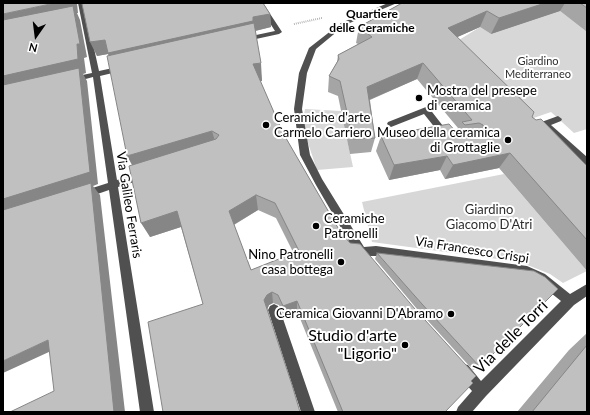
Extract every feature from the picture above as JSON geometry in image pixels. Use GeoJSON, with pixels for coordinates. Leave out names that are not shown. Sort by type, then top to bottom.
{"type":"FeatureCollection","features":[{"type":"Feature","properties":{"kind":"street","name":"Via Galileo Ferraris"},"geometry":{"type":"LineString","coordinates":[[81,3],[82,15],[96,74],[146,412]]}},
{"type":"Feature","properties":{"kind":"street"},"geometry":{"type":"LineString","coordinates":[[241,41],[277,30],[260,3]]}},
{"type":"Feature","properties":{"kind":"street"},"geometry":{"type":"LineString","coordinates":[[369,263],[360,252],[305,155],[298,109],[303,73],[313,48],[343,24],[394,3]]}},
{"type":"Feature","properties":{"kind":"street"},"geometry":{"type":"LineString","coordinates":[[65,81],[126,67]]}},
{"type":"Feature","properties":{"kind":"street"},"geometry":{"type":"LineString","coordinates":[[391,124],[426,110],[454,146]]}},
{"type":"Feature","properties":{"kind":"street"},"geometry":{"type":"LineString","coordinates":[[533,128],[558,119]]}},
{"type":"Feature","properties":{"kind":"street"},"geometry":{"type":"LineString","coordinates":[[545,124],[587,162]]}},
{"type":"Feature","properties":{"kind":"street"},"geometry":{"type":"LineString","coordinates":[[76,197],[150,173]]}},
{"type":"Feature","properties":{"kind":"street","name":"Via Francesco Crispi"},"geometry":{"type":"LineString","coordinates":[[360,252],[376,251],[527,271],[540,278],[570,301]]}},
{"type":"Feature","properties":{"kind":"street","name":"Via delle Torri"},"geometry":{"type":"LineString","coordinates":[[463,412],[481,391],[570,301],[587,288]]}},
{"type":"Feature","properties":{"kind":"street"},"geometry":{"type":"LineString","coordinates":[[274,310],[308,412]]}},
{"type":"Feature","properties":{"kind":"street"},"geometry":{"type":"LineString","coordinates":[[454,361],[481,391]]}},
{"type":"Feature","properties":{"kind":"path"},"geometry":{"type":"LineString","coordinates":[[277,30],[327,17]]}},
{"type":"Feature","properties":{"kind":"green space","name":"Giardino Mediterraneo"},"geometry":{"type":"Polygon","coordinates":[[[560,11],[587,32],[587,129],[574,133],[551,112],[519,123],[446,48],[480,27],[491,34],[560,11]]]}},
{"type":"Feature","properties":{"kind":"green space"},"geometry":{"type":"Polygon","coordinates":[[[305,109],[341,111],[353,167],[317,170],[302,125],[305,109]]]}},
{"type":"Feature","properties":{"kind":"green space","name":"Giardino Giacomo D'Atri"},"geometry":{"type":"Polygon","coordinates":[[[504,174],[587,271],[563,283],[550,274],[520,262],[372,242],[362,202],[504,174]]]}},
{"type":"Feature","properties":{"kind":"building"},"geometry":{"type":"Polygon","coordinates":[[[3,3],[55,3],[3,14],[3,3]]]}},
{"type":"Feature","properties":{"kind":"building"},"geometry":{"type":"Polygon","coordinates":[[[263,3],[270,14],[253,17],[253,21],[108,53],[105,40],[90,42],[82,4],[263,3]]]}},
{"type":"Feature","properties":{"kind":"building"},"geometry":{"type":"Polygon","coordinates":[[[402,3],[545,3],[499,18],[487,11],[448,28],[534,112],[532,117],[536,120],[541,119],[587,166],[587,240],[510,153],[453,165],[447,156],[394,165],[381,136],[449,124],[461,136],[482,131],[484,129],[483,125],[479,123],[465,125],[462,122],[472,120],[423,63],[367,87],[375,138],[353,139],[340,81],[329,76],[339,59],[338,55],[372,37],[359,27],[402,3]]]}},
{"type":"Feature","properties":{"kind":"building"},"geometry":{"type":"Polygon","coordinates":[[[580,3],[587,3],[587,8],[580,3]]]}},
{"type":"Feature","properties":{"kind":"building"},"geometry":{"type":"Polygon","coordinates":[[[73,6],[80,44],[77,44],[78,59],[3,76],[3,20],[73,6]]]}},
{"type":"Feature","properties":{"kind":"building"},"geometry":{"type":"Polygon","coordinates":[[[254,23],[261,63],[253,64],[283,133],[341,233],[350,243],[360,244],[415,309],[476,376],[471,381],[473,383],[445,412],[343,412],[297,301],[283,306],[278,295],[272,292],[267,295],[264,300],[300,412],[163,412],[148,322],[203,304],[177,211],[141,223],[129,166],[216,139],[219,135],[212,131],[127,156],[107,56],[254,23]],[[256,195],[229,211],[251,270],[299,251],[275,203],[256,195]]]}},
{"type":"Feature","properties":{"kind":"building"},"geometry":{"type":"Polygon","coordinates":[[[79,68],[90,172],[3,199],[3,85],[79,68]]]}},
{"type":"Feature","properties":{"kind":"building"},"geometry":{"type":"Polygon","coordinates":[[[91,183],[114,412],[10,412],[54,391],[48,340],[3,361],[3,210],[91,183]]]}},
{"type":"Feature","properties":{"kind":"building"},"geometry":{"type":"Polygon","coordinates":[[[377,253],[534,271],[545,277],[558,289],[480,367],[377,253]]]}},
{"type":"Feature","properties":{"kind":"building"},"geometry":{"type":"Polygon","coordinates":[[[587,345],[587,412],[532,412],[587,345]]]}},
{"type":"Feature","properties":{"kind":"place","name":"Mostra del presepe di ceramica"},"geometry":{"type":"Point","coordinates":[419,98]}},
{"type":"Feature","properties":{"kind":"place","name":"Ceramiche d'arte Carmelo Carriero"},"geometry":{"type":"Point","coordinates":[266,125]}},
{"type":"Feature","properties":{"kind":"place","name":"Museo della ceramica di Grottaglie"},"geometry":{"type":"Point","coordinates":[508,140]}},
{"type":"Feature","properties":{"kind":"place","name":"Ceramiche Patronelli"},"geometry":{"type":"Point","coordinates":[316,226]}},
{"type":"Feature","properties":{"kind":"place","name":"Nino Patronelli casa bottega"},"geometry":{"type":"Point","coordinates":[341,262]}},
{"type":"Feature","properties":{"kind":"place","name":"Ceramica Giovanni D'Abramo"},"geometry":{"type":"Point","coordinates":[451,314]}},
{"type":"Feature","properties":{"kind":"place","name":"Studio d'arte \"Ligorio\""},"geometry":{"type":"Point","coordinates":[405,345]}},
{"type":"Feature","properties":{"kind":"district","name":"Quartiere delle Ceramiche"},"geometry":{"type":"Point","coordinates":[372,21]}}]}
